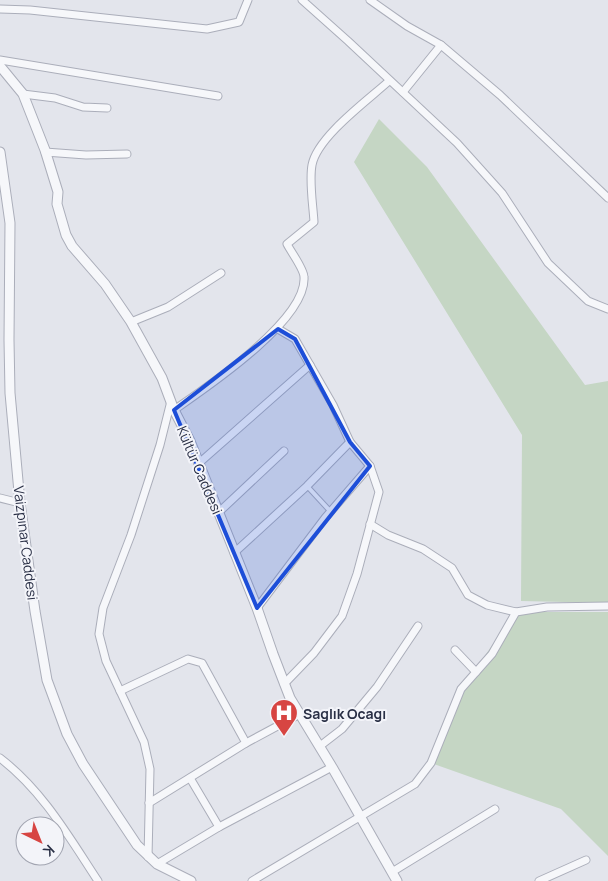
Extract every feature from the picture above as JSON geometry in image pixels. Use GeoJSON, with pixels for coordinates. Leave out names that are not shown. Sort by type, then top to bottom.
{"type":"FeatureCollection","features":[{"type":"Feature","properties":{"kind":"street"},"geometry":{"type":"LineString","coordinates":[[0,8],[207,29],[239,22],[248,0]]}},
{"type":"Feature","properties":{"kind":"street"},"geometry":{"type":"LineString","coordinates":[[302,0],[457,143],[502,193],[548,263],[588,301],[608,309]]}},
{"type":"Feature","properties":{"kind":"street"},"geometry":{"type":"LineString","coordinates":[[370,0],[407,26],[441,45],[500,95],[608,198]]}},
{"type":"Feature","properties":{"kind":"street"},"geometry":{"type":"LineString","coordinates":[[403,92],[441,45]]}},
{"type":"Feature","properties":{"kind":"street"},"geometry":{"type":"LineString","coordinates":[[0,60],[218,96]]}},
{"type":"Feature","properties":{"kind":"street","name":"Kültür Caddesi"},"geometry":{"type":"LineString","coordinates":[[0,66],[23,94],[58,192],[58,204],[66,235],[72,246],[105,284],[131,322],[155,364],[190,441],[219,512],[257,608],[284,684],[397,881]]}},
{"type":"Feature","properties":{"kind":"street"},"geometry":{"type":"LineString","coordinates":[[148,857],[150,769],[144,742],[106,661],[98,634],[103,608],[131,535],[172,405],[222,376],[278,329],[304,291],[304,275],[287,244],[314,222],[312,165],[317,150],[328,136],[389,81]]}},
{"type":"Feature","properties":{"kind":"street"},"geometry":{"type":"LineString","coordinates":[[23,94],[55,98],[83,107],[107,108]]}},
{"type":"Feature","properties":{"kind":"street","name":"Vaizpınar Caddesi"},"geometry":{"type":"LineString","coordinates":[[0,152],[10,224],[9,362],[20,503],[43,660],[56,708],[67,734],[83,764],[133,840],[157,864],[191,881]]}},
{"type":"Feature","properties":{"kind":"street"},"geometry":{"type":"LineString","coordinates":[[45,152],[127,154]]}},
{"type":"Feature","properties":{"kind":"street"},"geometry":{"type":"LineString","coordinates":[[131,322],[168,307],[221,273]]}},
{"type":"Feature","properties":{"kind":"street"},"geometry":{"type":"LineString","coordinates":[[278,329],[295,340],[333,405],[350,442],[370,466],[379,492],[357,574],[342,616],[314,653],[284,684]]}},
{"type":"Feature","properties":{"kind":"street"},"geometry":{"type":"LineString","coordinates":[[198,464],[310,365]]}},
{"type":"Feature","properties":{"kind":"street"},"geometry":{"type":"LineString","coordinates":[[234,553],[307,486],[350,442]]}},
{"type":"Feature","properties":{"kind":"street"},"geometry":{"type":"LineString","coordinates":[[219,512],[284,451]]}},
{"type":"Feature","properties":{"kind":"street"},"geometry":{"type":"LineString","coordinates":[[257,608],[331,512],[370,466]]}},
{"type":"Feature","properties":{"kind":"street"},"geometry":{"type":"LineString","coordinates":[[0,498],[20,503]]}},
{"type":"Feature","properties":{"kind":"street"},"geometry":{"type":"LineString","coordinates":[[370,524],[388,535],[423,549],[452,568],[468,595],[487,605],[516,612],[547,607],[608,606]]}},
{"type":"Feature","properties":{"kind":"street"},"geometry":{"type":"LineString","coordinates":[[252,881],[361,818],[415,784],[431,763],[461,689],[492,654],[516,612]]}},
{"type":"Feature","properties":{"kind":"street"},"geometry":{"type":"LineString","coordinates":[[320,746],[342,729],[377,686],[418,626]]}},
{"type":"Feature","properties":{"kind":"street"},"geometry":{"type":"LineString","coordinates":[[455,650],[476,672]]}},
{"type":"Feature","properties":{"kind":"street"},"geometry":{"type":"LineString","coordinates":[[120,691],[188,659],[202,663],[246,743]]}},
{"type":"Feature","properties":{"kind":"street"},"geometry":{"type":"LineString","coordinates":[[150,803],[246,743],[300,714]]}},
{"type":"Feature","properties":{"kind":"street"},"geometry":{"type":"LineString","coordinates":[[0,758],[37,792],[98,881]]}},
{"type":"Feature","properties":{"kind":"street"},"geometry":{"type":"LineString","coordinates":[[157,864],[219,827],[332,766]]}},
{"type":"Feature","properties":{"kind":"street"},"geometry":{"type":"LineString","coordinates":[[190,778],[219,827]]}},
{"type":"Feature","properties":{"kind":"street"},"geometry":{"type":"LineString","coordinates":[[392,872],[495,809]]}},
{"type":"Feature","properties":{"kind":"street"},"geometry":{"type":"LineString","coordinates":[[539,881],[586,860]]}},
{"type":"Feature","properties":{"kind":"lane"},"geometry":{"type":"LineString","coordinates":[[307,486],[331,512]]}},
{"type":"Feature","properties":{"kind":"highlighted area"},"geometry":{"type":"Polygon","coordinates":[[[278,329],[295,339],[350,442],[370,466],[257,608],[174,410],[278,329]]]}},
{"type":"Feature","properties":{"kind":"green space"},"geometry":{"type":"Polygon","coordinates":[[[379,119],[427,167],[585,385],[608,381],[608,603],[521,601],[522,435],[354,162],[379,119]]]}},
{"type":"Feature","properties":{"kind":"green space"},"geometry":{"type":"Polygon","coordinates":[[[516,612],[608,612],[608,856],[561,809],[431,763],[461,689],[516,612]]]}},
{"type":"Feature","properties":{"kind":"place","name":"Saglık Ocagı"},"geometry":{"type":"Point","coordinates":[284,737]}}]}
